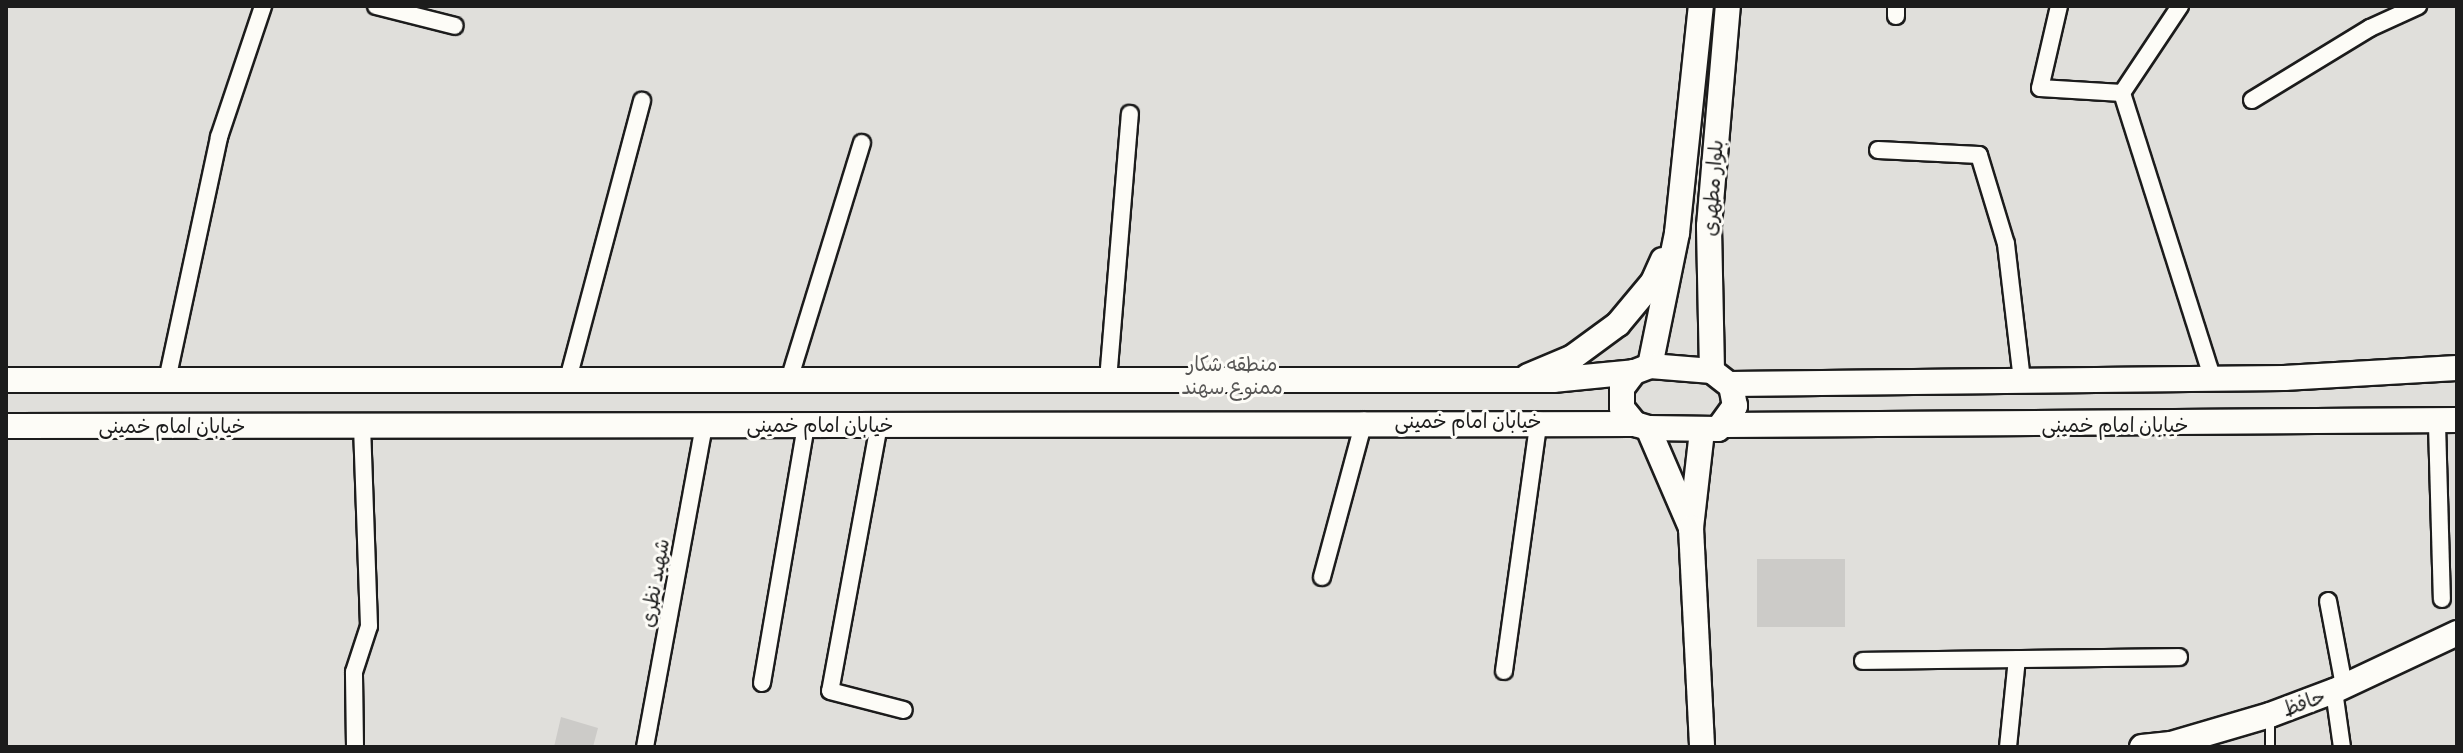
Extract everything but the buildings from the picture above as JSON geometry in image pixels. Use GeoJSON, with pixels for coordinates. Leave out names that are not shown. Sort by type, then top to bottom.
{"type":"FeatureCollection","features":[{"type":"Feature","properties":{"kind":"main road","name":"بلوار مطهری"},"geometry":{"type":"LineString","coordinates":[[1641,426],[1620,398],[1642,369],[1677,233],[1701,6]]}},
{"type":"Feature","properties":{"kind":"main road","name":"بلوار مطهری"},"geometry":{"type":"LineString","coordinates":[[1691,528],[1713,428],[1735,406],[1721,378],[1709,226],[1728,6]]}},
{"type":"Feature","properties":{"kind":"main road"},"geometry":{"type":"LineString","coordinates":[[1523,378],[1573,357],[1618,324],[1653,282],[1677,233]]}},
{"type":"Feature","properties":{"kind":"main road"},"geometry":{"type":"LineString","coordinates":[[1721,378],[2022,381],[2457,368]]}},
{"type":"Feature","properties":{"kind":"main road","name":"خیابان امام خمینی"},"geometry":{"type":"LineString","coordinates":[[6,380],[1553,380],[1642,369],[1721,378]]}},
{"type":"Feature","properties":{"kind":"main road","name":"خیابان امام خمینی"},"geometry":{"type":"LineString","coordinates":[[6,426],[806,426],[1539,420],[1713,428],[2447,422]]}},
{"type":"Feature","properties":{"kind":"main road"},"geometry":{"type":"LineString","coordinates":[[1641,426],[1691,528],[1702,747]]}},
{"type":"Feature","properties":{"kind":"main road","name":"حافظ"},"geometry":{"type":"LineString","coordinates":[[2153,746],[2270,715],[2339,689],[2457,633]]}},
{"type":"Feature","properties":{"kind":"street"},"geometry":{"type":"LineString","coordinates":[[167,380],[219,137],[263,6]]}},
{"type":"Feature","properties":{"kind":"street"},"geometry":{"type":"LineString","coordinates":[[376,6],[455,26]]}},
{"type":"Feature","properties":{"kind":"street"},"geometry":{"type":"LineString","coordinates":[[2059,6],[2040,88],[2122,93]]}},
{"type":"Feature","properties":{"kind":"street"},"geometry":{"type":"LineString","coordinates":[[2122,93],[2180,6]]}},
{"type":"Feature","properties":{"kind":"street"},"geometry":{"type":"LineString","coordinates":[[2252,100],[2370,28],[2418,6]]}},
{"type":"Feature","properties":{"kind":"street"},"geometry":{"type":"LineString","coordinates":[[2122,93],[2212,377]]}},
{"type":"Feature","properties":{"kind":"street"},"geometry":{"type":"LineString","coordinates":[[568,379],[642,101]]}},
{"type":"Feature","properties":{"kind":"street"},"geometry":{"type":"LineString","coordinates":[[1108,380],[1130,114]]}},
{"type":"Feature","properties":{"kind":"street"},"geometry":{"type":"LineString","coordinates":[[789,380],[862,143]]}},
{"type":"Feature","properties":{"kind":"street"},"geometry":{"type":"LineString","coordinates":[[1878,150],[1979,155],[2006,244],[2022,381]]}},
{"type":"Feature","properties":{"kind":"street"},"geometry":{"type":"LineString","coordinates":[[1504,671],[1539,420]]}},
{"type":"Feature","properties":{"kind":"street"},"geometry":{"type":"LineString","coordinates":[[1322,577],[1364,421]]}},
{"type":"Feature","properties":{"kind":"street"},"geometry":{"type":"LineString","coordinates":[[2442,599],[2447,422]]}},
{"type":"Feature","properties":{"kind":"street"},"geometry":{"type":"LineString","coordinates":[[355,747],[354,672],[369,626],[362,425]]}},
{"type":"Feature","properties":{"kind":"street"},"geometry":{"type":"LineString","coordinates":[[879,425],[830,691],[904,710]]}},
{"type":"Feature","properties":{"kind":"street","name":"شهید نظری"},"geometry":{"type":"LineString","coordinates":[[645,747],[704,426]]}},
{"type":"Feature","properties":{"kind":"street"},"geometry":{"type":"LineString","coordinates":[[762,683],[806,426]]}},
{"type":"Feature","properties":{"kind":"street"},"geometry":{"type":"LineString","coordinates":[[2328,601],[2339,689],[2342,747]]}},
{"type":"Feature","properties":{"kind":"street"},"geometry":{"type":"LineString","coordinates":[[1863,661],[2179,657]]}},
{"type":"Feature","properties":{"kind":"street"},"geometry":{"type":"LineString","coordinates":[[2008,747],[2017,659]]}},
{"type":"Feature","properties":{"kind":"lane"},"geometry":{"type":"LineString","coordinates":[[2270,715],[2270,747]]}},
{"type":"Feature","properties":{"kind":"green space","name":"منطقه شکار ممنوع سهند"},"geometry":{"type":"Polygon","coordinates":[[[6,6],[2457,6],[2457,747],[6,747],[6,6]]]}}]}
